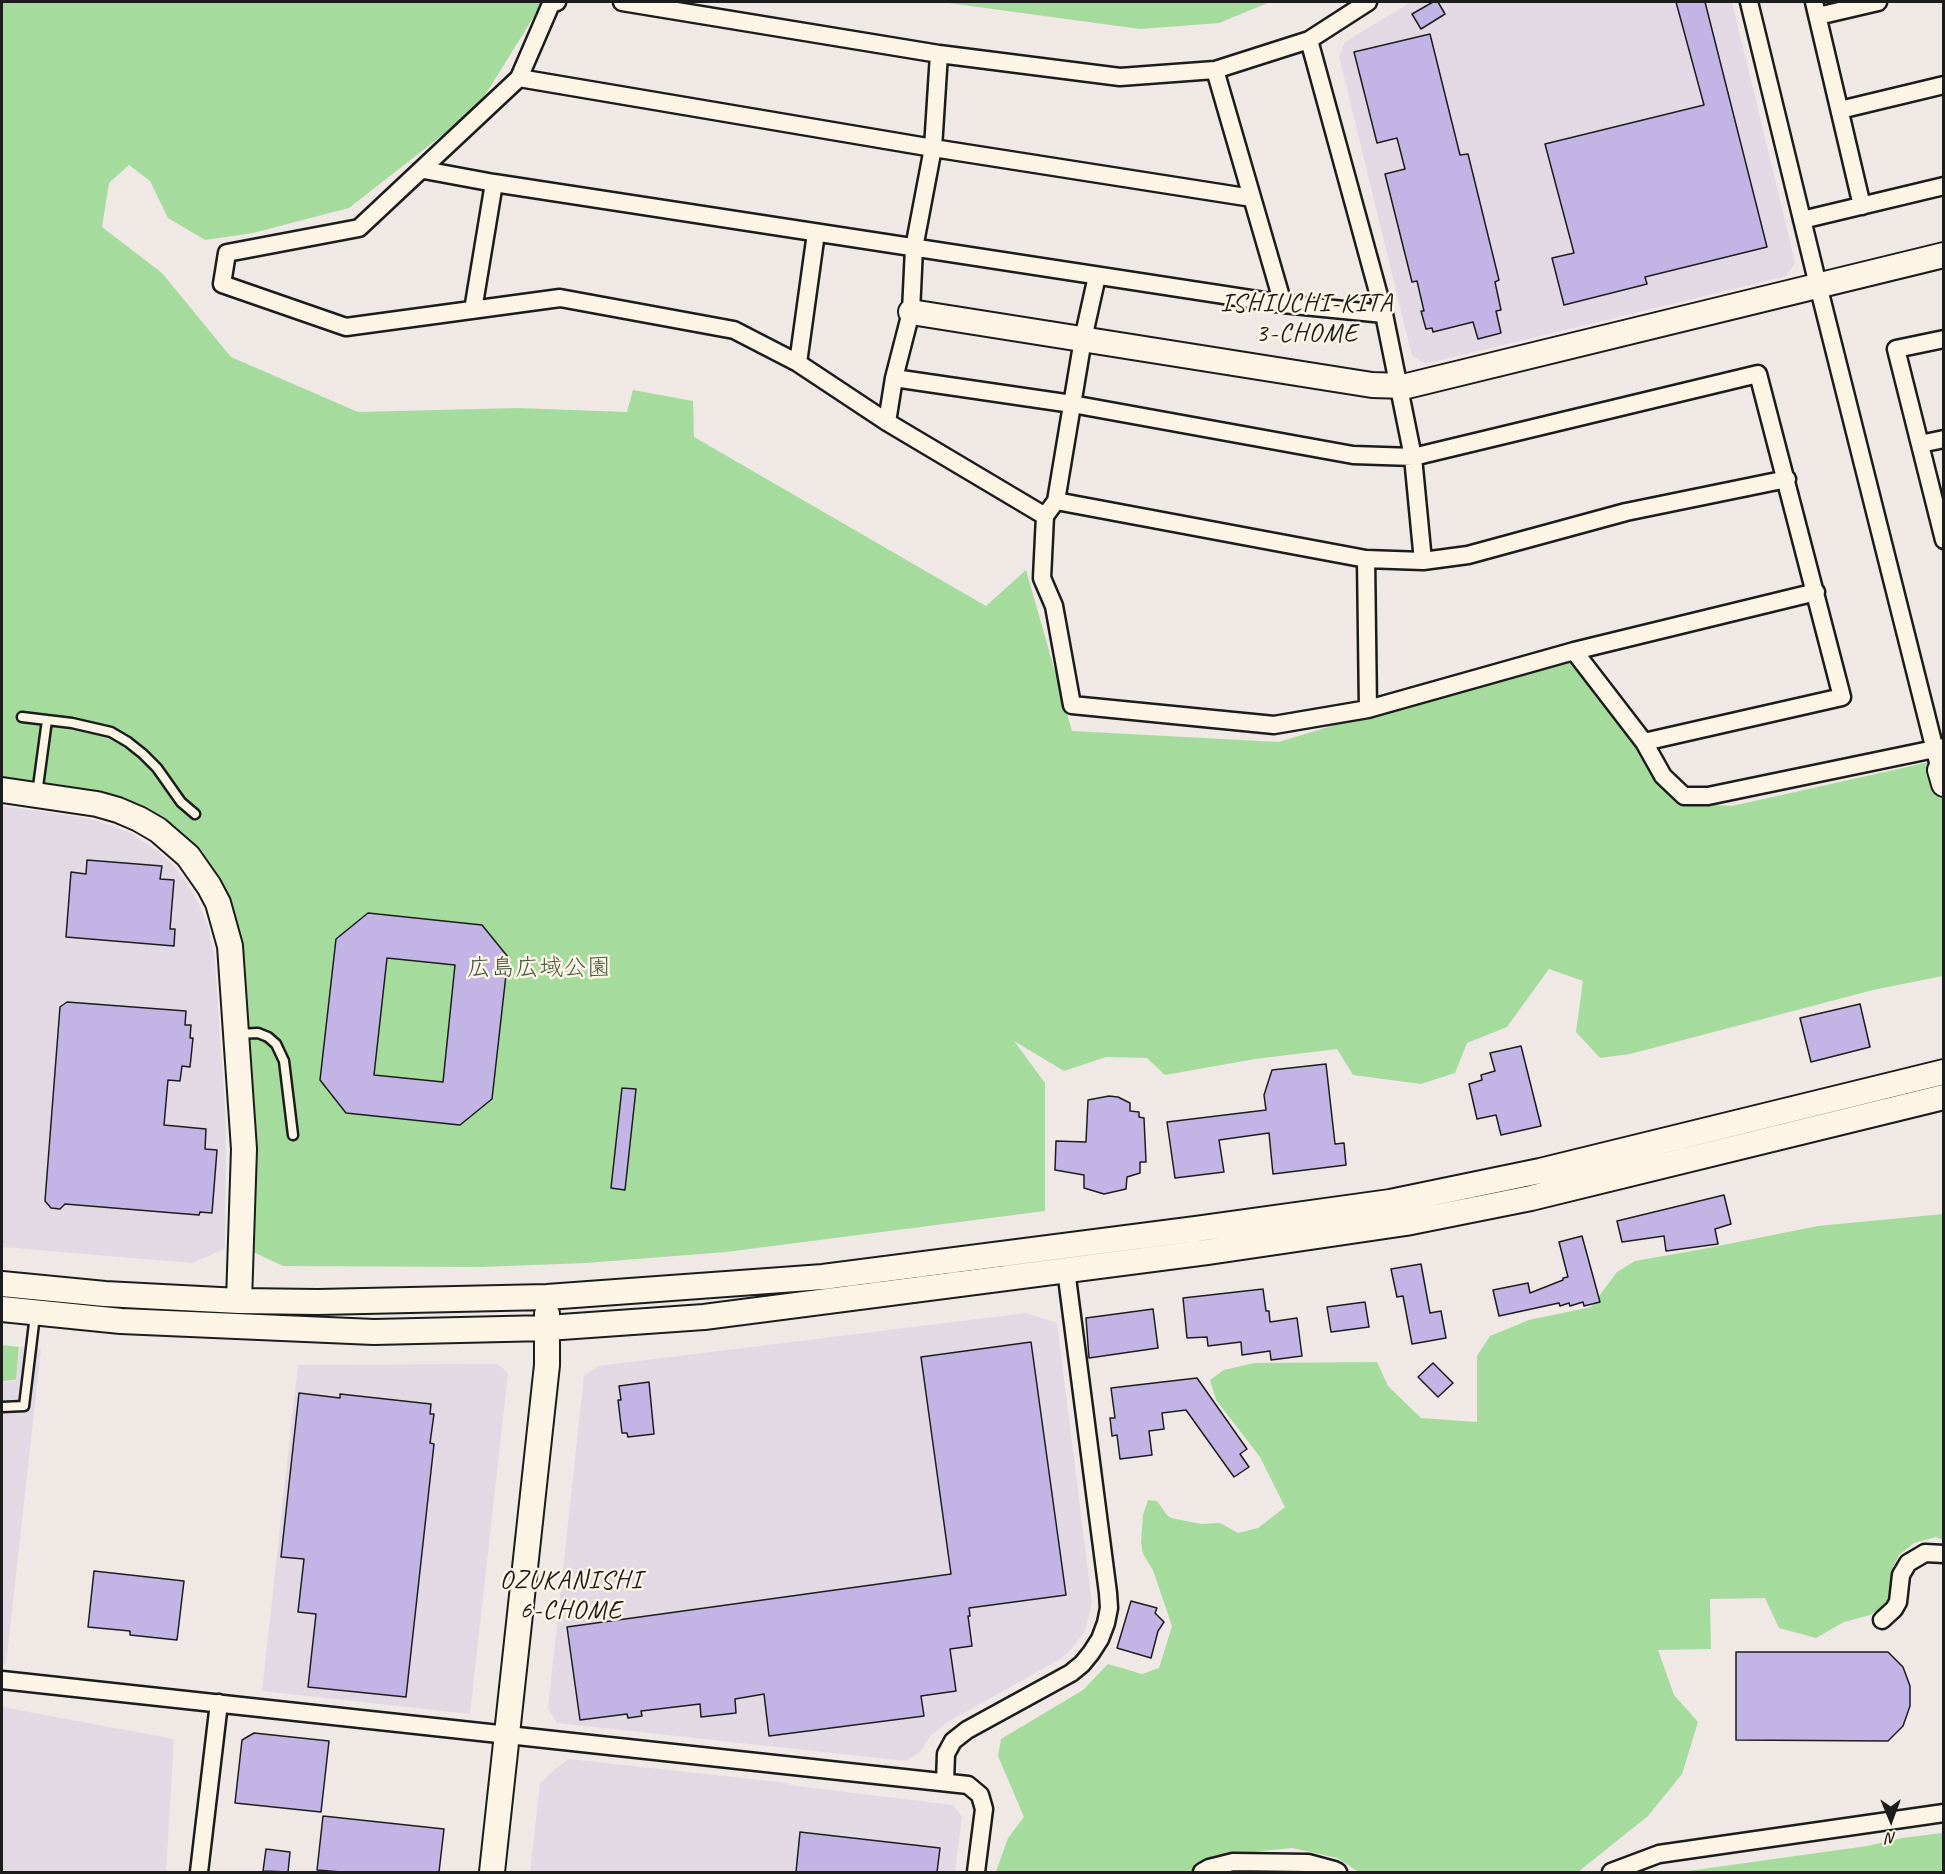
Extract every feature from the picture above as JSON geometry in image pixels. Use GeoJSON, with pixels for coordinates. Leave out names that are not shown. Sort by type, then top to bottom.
{"type":"FeatureCollection","features":[{"type":"Feature","properties":{"kind":"street"},"geometry":{"type":"LineString","coordinates":[[557,2],[551,4],[519,78],[359,228],[227,253],[222,284],[346,327],[560,298],[734,330],[798,363],[887,422],[1045,516]]}},
{"type":"Feature","properties":{"kind":"street"},"geometry":{"type":"LineString","coordinates":[[622,2],[939,54],[1120,77],[1215,70],[1310,40],[1368,2]]}},
{"type":"Feature","properties":{"kind":"street"},"geometry":{"type":"LineString","coordinates":[[1574,651],[1644,742],[1663,776],[1684,796],[1708,796],[1941,763],[1818,285],[1749,2]]}},
{"type":"Feature","properties":{"kind":"street"},"geometry":{"type":"LineString","coordinates":[[1862,206],[1816,9],[1878,2]]}},
{"type":"Feature","properties":{"kind":"street"},"geometry":{"type":"LineString","coordinates":[[1310,40],[1384,314],[1413,457],[1424,561]]}},
{"type":"Feature","properties":{"kind":"street"},"geometry":{"type":"LineString","coordinates":[[887,422],[894,378],[911,312],[914,248],[933,148],[939,54]]}},
{"type":"Feature","properties":{"kind":"street"},"geometry":{"type":"LineString","coordinates":[[1215,70],[1282,304]]}},
{"type":"Feature","properties":{"kind":"street"},"geometry":{"type":"LineString","coordinates":[[519,78],[933,148],[1252,198]]}},
{"type":"Feature","properties":{"kind":"street"},"geometry":{"type":"LineString","coordinates":[[1840,110],[1944,85]]}},
{"type":"Feature","properties":{"kind":"street"},"geometry":{"type":"LineString","coordinates":[[423,170],[494,183],[1282,304],[1384,314]]}},
{"type":"Feature","properties":{"kind":"street"},"geometry":{"type":"LineString","coordinates":[[474,310],[494,183]]}},
{"type":"Feature","properties":{"kind":"street"},"geometry":{"type":"LineString","coordinates":[[1803,220],[1944,186]]}},
{"type":"Feature","properties":{"kind":"street"},"geometry":{"type":"LineString","coordinates":[[798,363],[816,233]]}},
{"type":"Feature","properties":{"kind":"street"},"geometry":{"type":"LineString","coordinates":[[911,312],[1372,385],[1398,386],[1944,255]]}},
{"type":"Feature","properties":{"kind":"street"},"geometry":{"type":"LineString","coordinates":[[1097,276],[1083,339],[1056,501],[1045,516],[1042,578],[1054,606],[1071,705],[1274,725],[1368,710],[1574,651],[1816,592]]}},
{"type":"Feature","properties":{"kind":"street"},"geometry":{"type":"LineString","coordinates":[[1944,339],[1896,349],[1944,540]]}},
{"type":"Feature","properties":{"kind":"street"},"geometry":{"type":"LineString","coordinates":[[894,378],[1072,404],[1353,455],[1413,457],[1758,374],[1842,697],[1644,742]]}},
{"type":"Feature","properties":{"kind":"street"},"geometry":{"type":"LineString","coordinates":[[1920,444],[1944,439]]}},
{"type":"Feature","properties":{"kind":"street"},"geometry":{"type":"LineString","coordinates":[[1056,501],[1366,559],[1424,561],[1468,555],[1626,512],[1787,479]]}},
{"type":"Feature","properties":{"kind":"street"},"geometry":{"type":"LineString","coordinates":[[1366,559],[1368,710]]}},
{"type":"Feature","properties":{"kind":"street"},"geometry":{"type":"LineString","coordinates":[[2,790],[97,804],[118,810],[158,830],[188,856],[209,886],[225,924],[230,946],[244,1149],[239,1301]]}},
{"type":"Feature","properties":{"kind":"street"},"geometry":{"type":"LineString","coordinates":[[2,1284],[105,1294],[239,1301],[398,1301],[547,1297],[823,1277],[1390,1202],[1540,1171],[1944,1072]]}},
{"type":"Feature","properties":{"kind":"street"},"geometry":{"type":"LineString","coordinates":[[2,1309],[121,1321],[374,1332],[547,1328],[705,1317],[1354,1232],[1551,1193],[1944,1097]]}},
{"type":"Feature","properties":{"kind":"street"},"geometry":{"type":"LineString","coordinates":[[945,1782],[946,1754],[953,1741],[968,1730],[1071,1673],[1091,1653],[1106,1623],[1109,1608],[1108,1593],[1066,1270]]}},
{"type":"Feature","properties":{"kind":"street"},"geometry":{"type":"LineString","coordinates":[[492,1872],[547,1365],[547,1297]]}},
{"type":"Feature","properties":{"kind":"street"},"geometry":{"type":"LineString","coordinates":[[1882,1620],[1898,1602],[1901,1575],[1908,1563],[1925,1553],[1944,1554]]}},
{"type":"Feature","properties":{"kind":"street"},"geometry":{"type":"LineString","coordinates":[[2,1680],[968,1785],[980,1795],[984,1809],[976,1872]]}},
{"type":"Feature","properties":{"kind":"street"},"geometry":{"type":"LineString","coordinates":[[200,1872],[219,1702]]}},
{"type":"Feature","properties":{"kind":"street"},"geometry":{"type":"LineString","coordinates":[[1611,1872],[1659,1854],[1944,1813]]}},
{"type":"Feature","properties":{"kind":"street"},"geometry":{"type":"LineString","coordinates":[[1202,1872],[1233,1862],[1308,1863],[1338,1872]]}},
{"type":"Feature","properties":{"kind":"lane"},"geometry":{"type":"LineString","coordinates":[[22,717],[111,732],[128,742],[157,768],[181,802],[195,814]]}},
{"type":"Feature","properties":{"kind":"lane"},"geometry":{"type":"LineString","coordinates":[[37,794],[47,720]]}},
{"type":"Feature","properties":{"kind":"lane"},"geometry":{"type":"LineString","coordinates":[[236,1034],[258,1033],[268,1037],[276,1044],[284,1061],[293,1135]]}},
{"type":"Feature","properties":{"kind":"lane"},"geometry":{"type":"LineString","coordinates":[[2,1407],[24,1406],[36,1312]]}},
{"type":"Feature","properties":{"kind":"shaded area"},"geometry":{"type":"Polygon","coordinates":[[[1411,2],[1732,2],[1795,262],[1787,276],[1425,364],[1412,356],[1339,56],[1345,42],[1411,2]]]}},
{"type":"Feature","properties":{"kind":"shaded area"},"geometry":{"type":"Polygon","coordinates":[[[2,806],[86,818],[131,833],[172,864],[183,877],[199,904],[209,928],[215,960],[226,1123],[225,1249],[192,1263],[2,1247],[2,806]]]}},
{"type":"Feature","properties":{"kind":"shaded area"},"geometry":{"type":"Polygon","coordinates":[[[1026,1313],[1057,1323],[1092,1603],[1085,1631],[1069,1652],[946,1723],[930,1736],[920,1752],[906,1761],[557,1723],[548,1708],[584,1376],[598,1366],[1026,1313]]]}},
{"type":"Feature","properties":{"kind":"shaded area"},"geometry":{"type":"Polygon","coordinates":[[[20,1347],[41,1349],[6,1664],[2,1663],[2,1382],[16,1381],[20,1347]]]}},
{"type":"Feature","properties":{"kind":"shaded area"},"geometry":{"type":"Polygon","coordinates":[[[498,1364],[508,1373],[470,1714],[262,1691],[298,1365],[498,1364]]]}},
{"type":"Feature","properties":{"kind":"shaded area"},"geometry":{"type":"Polygon","coordinates":[[[2,1707],[174,1739],[166,1872],[2,1872],[2,1707]]]}},
{"type":"Feature","properties":{"kind":"shaded area"},"geometry":{"type":"Polygon","coordinates":[[[569,1759],[788,1783],[788,1785],[953,1805],[962,1816],[955,1872],[530,1872],[540,1784],[569,1759]]]}},
{"type":"Feature","properties":{"kind":"green space","name":"広島広域公園"},"geometry":{"type":"Polygon","coordinates":[[[2,2],[543,2],[477,108],[349,208],[253,233],[205,240],[168,218],[150,181],[129,165],[109,183],[102,227],[162,273],[231,357],[358,412],[518,408],[627,412],[633,390],[693,401],[694,437],[986,606],[1026,570],[1072,731],[1279,742],[1563,655],[1625,713],[1685,803],[1732,806],[1943,759],[1943,976],[1873,990],[1630,1054],[1600,1058],[1576,1032],[1583,981],[1549,969],[1507,1027],[1467,1043],[1455,1073],[1421,1084],[1353,1075],[1337,1049],[1255,1059],[1165,1075],[1147,1058],[1106,1057],[1064,1071],[1014,1041],[1045,1083],[1045,1211],[726,1252],[586,1263],[481,1267],[283,1266],[251,1251],[241,952],[176,830],[2,779],[2,2]]]}},
{"type":"Feature","properties":{"kind":"green space"},"geometry":{"type":"Polygon","coordinates":[[[941,2],[1270,2],[1219,23],[1140,29],[941,2]]]}},
{"type":"Feature","properties":{"kind":"green space"},"geometry":{"type":"Polygon","coordinates":[[[1943,1214],[1943,1540],[1936,1537],[1914,1543],[1899,1555],[1893,1567],[1887,1604],[1870,1615],[1844,1622],[1816,1638],[1779,1628],[1765,1598],[1710,1599],[1711,1649],[1658,1650],[1674,1695],[1698,1722],[1682,1774],[1648,1816],[1578,1872],[1359,1872],[1337,1858],[1292,1848],[1213,1856],[1190,1872],[996,1872],[1008,1838],[1024,1817],[998,1756],[1001,1739],[1083,1690],[1108,1664],[1142,1674],[1159,1668],[1172,1626],[1153,1570],[1143,1554],[1141,1542],[1143,1515],[1148,1500],[1157,1501],[1171,1518],[1201,1524],[1220,1523],[1238,1533],[1258,1528],[1285,1507],[1260,1457],[1216,1400],[1210,1380],[1224,1370],[1254,1363],[1377,1362],[1388,1386],[1421,1418],[1477,1422],[1477,1356],[1490,1336],[1529,1320],[1591,1307],[1617,1272],[1635,1261],[1818,1226],[1943,1214]]]}},
{"type":"Feature","properties":{"kind":"green space"},"geometry":{"type":"Polygon","coordinates":[[[2,1345],[19,1347],[16,1380],[2,1381],[2,1345]]]}},
{"type":"Feature","properties":{"kind":"green space"},"geometry":{"type":"Polygon","coordinates":[[[1943,1833],[1943,1872],[1681,1872],[1867,1846],[1902,1838],[1943,1833]]]}},
{"type":"Feature","properties":{"kind":"building"},"geometry":{"type":"Polygon","coordinates":[[[1433,2],[1438,2],[1445,14],[1421,29],[1412,14],[1433,2]]]}},
{"type":"Feature","properties":{"kind":"building"},"geometry":{"type":"Polygon","coordinates":[[[1676,2],[1705,2],[1767,247],[1645,277],[1647,284],[1564,305],[1552,258],[1574,253],[1545,144],[1704,105],[1676,2]]]}},
{"type":"Feature","properties":{"kind":"building"},"geometry":{"type":"Polygon","coordinates":[[[1430,34],[1460,155],[1468,154],[1499,280],[1495,282],[1501,310],[1496,311],[1501,333],[1478,339],[1473,322],[1433,332],[1432,328],[1426,329],[1417,281],[1412,282],[1385,174],[1405,169],[1397,138],[1377,143],[1354,52],[1430,34]]]}},
{"type":"Feature","properties":{"kind":"building"},"geometry":{"type":"Polygon","coordinates":[[[87,860],[162,866],[160,879],[174,880],[170,929],[175,929],[174,946],[66,937],[71,872],[86,874],[87,860]]]}},
{"type":"Feature","properties":{"kind":"building"},"geometry":{"type":"Polygon","coordinates":[[[368,913],[482,925],[508,957],[492,1099],[460,1125],[346,1113],[320,1080],[336,939],[368,913]],[[387,958],[374,1075],[443,1082],[455,965],[387,958]]]}},
{"type":"Feature","properties":{"kind":"building"},"geometry":{"type":"Polygon","coordinates":[[[67,1002],[186,1011],[185,1025],[191,1025],[190,1038],[193,1038],[190,1067],[182,1066],[180,1081],[168,1080],[164,1125],[206,1129],[205,1149],[217,1150],[212,1213],[200,1212],[199,1215],[65,1204],[60,1209],[51,1208],[45,1201],[60,1007],[67,1002]]]}},
{"type":"Feature","properties":{"kind":"building"},"geometry":{"type":"Polygon","coordinates":[[[1860,1004],[1870,1047],[1811,1062],[1800,1018],[1860,1004]]]}},
{"type":"Feature","properties":{"kind":"building"},"geometry":{"type":"Polygon","coordinates":[[[1521,1046],[1541,1126],[1501,1135],[1496,1115],[1477,1119],[1469,1084],[1482,1080],[1481,1075],[1495,1071],[1490,1053],[1521,1046]]]}},
{"type":"Feature","properties":{"kind":"building"},"geometry":{"type":"Polygon","coordinates":[[[1326,1064],[1335,1144],[1344,1143],[1346,1165],[1273,1174],[1269,1133],[1219,1140],[1224,1172],[1175,1178],[1167,1122],[1266,1110],[1264,1095],[1272,1070],[1326,1064]]]}},
{"type":"Feature","properties":{"kind":"building"},"geometry":{"type":"Polygon","coordinates":[[[622,1088],[636,1089],[625,1190],[611,1188],[622,1088]]]}},
{"type":"Feature","properties":{"kind":"building"},"geometry":{"type":"Polygon","coordinates":[[[1109,1096],[1118,1097],[1130,1103],[1130,1111],[1139,1112],[1139,1117],[1144,1118],[1146,1162],[1140,1162],[1140,1173],[1127,1177],[1126,1189],[1104,1194],[1084,1188],[1084,1175],[1055,1170],[1056,1141],[1086,1142],[1088,1100],[1109,1096]]]}},
{"type":"Feature","properties":{"kind":"building"},"geometry":{"type":"Polygon","coordinates":[[[1724,1195],[1731,1224],[1715,1229],[1718,1244],[1666,1251],[1664,1236],[1622,1242],[1617,1221],[1724,1195]]]}},
{"type":"Feature","properties":{"kind":"building"},"geometry":{"type":"Polygon","coordinates":[[[1582,1236],[1600,1302],[1584,1306],[1583,1302],[1570,1306],[1569,1303],[1560,1306],[1559,1303],[1499,1316],[1493,1290],[1528,1283],[1530,1293],[1568,1277],[1559,1242],[1582,1236]]]}},
{"type":"Feature","properties":{"kind":"building"},"geometry":{"type":"Polygon","coordinates":[[[1421,1264],[1430,1313],[1441,1311],[1446,1338],[1412,1344],[1403,1296],[1397,1297],[1391,1269],[1421,1264]]]}},
{"type":"Feature","properties":{"kind":"building"},"geometry":{"type":"Polygon","coordinates":[[[1263,1289],[1270,1322],[1297,1318],[1302,1356],[1271,1360],[1270,1351],[1242,1355],[1241,1342],[1208,1346],[1207,1337],[1187,1338],[1183,1298],[1263,1289]]]}},
{"type":"Feature","properties":{"kind":"building"},"geometry":{"type":"Polygon","coordinates":[[[1365,1302],[1369,1327],[1331,1332],[1327,1307],[1365,1302]]]}},
{"type":"Feature","properties":{"kind":"building"},"geometry":{"type":"Polygon","coordinates":[[[1153,1309],[1158,1348],[1089,1358],[1086,1318],[1153,1309]]]}},
{"type":"Feature","properties":{"kind":"building"},"geometry":{"type":"Polygon","coordinates":[[[1031,1342],[1066,1595],[969,1608],[972,1646],[950,1649],[956,1691],[921,1696],[924,1716],[769,1736],[764,1694],[735,1699],[736,1713],[701,1717],[700,1704],[641,1711],[642,1716],[628,1718],[627,1714],[580,1720],[567,1627],[951,1574],[921,1357],[1031,1342]]]}},
{"type":"Feature","properties":{"kind":"building"},"geometry":{"type":"Polygon","coordinates":[[[1433,1363],[1453,1383],[1438,1397],[1418,1377],[1433,1363]]]}},
{"type":"Feature","properties":{"kind":"building"},"geometry":{"type":"Polygon","coordinates":[[[1197,1378],[1247,1449],[1240,1454],[1249,1467],[1234,1477],[1186,1410],[1162,1413],[1164,1429],[1149,1431],[1152,1455],[1120,1459],[1117,1435],[1112,1436],[1110,1418],[1115,1418],[1111,1388],[1197,1378]]]}},
{"type":"Feature","properties":{"kind":"building"},"geometry":{"type":"Polygon","coordinates":[[[649,1382],[654,1434],[628,1437],[627,1433],[622,1433],[618,1400],[621,1400],[619,1386],[649,1382]]]}},
{"type":"Feature","properties":{"kind":"building"},"geometry":{"type":"Polygon","coordinates":[[[299,1393],[340,1398],[340,1394],[431,1404],[430,1414],[434,1414],[430,1443],[434,1444],[406,1697],[308,1687],[316,1614],[298,1612],[304,1559],[281,1557],[299,1393]]]}},
{"type":"Feature","properties":{"kind":"building"},"geometry":{"type":"Polygon","coordinates":[[[94,1571],[184,1581],[177,1640],[130,1635],[130,1631],[88,1627],[94,1571]]]}},
{"type":"Feature","properties":{"kind":"building"},"geometry":{"type":"Polygon","coordinates":[[[1131,1601],[1157,1608],[1155,1613],[1164,1622],[1158,1631],[1151,1658],[1117,1648],[1131,1601]]]}},
{"type":"Feature","properties":{"kind":"building"},"geometry":{"type":"Polygon","coordinates":[[[1736,1652],[1888,1652],[1903,1667],[1910,1686],[1910,1706],[1903,1726],[1888,1741],[1736,1740],[1736,1652]]]}},
{"type":"Feature","properties":{"kind":"building"},"geometry":{"type":"Polygon","coordinates":[[[254,1733],[329,1741],[321,1812],[235,1803],[242,1740],[254,1733]]]}},
{"type":"Feature","properties":{"kind":"building"},"geometry":{"type":"Polygon","coordinates":[[[323,1816],[444,1829],[439,1872],[317,1870],[323,1816]]]}},
{"type":"Feature","properties":{"kind":"building"},"geometry":{"type":"Polygon","coordinates":[[[800,1832],[940,1848],[937,1872],[796,1872],[800,1832]]]}},
{"type":"Feature","properties":{"kind":"building"},"geometry":{"type":"Polygon","coordinates":[[[266,1849],[290,1852],[288,1872],[263,1871],[266,1849]]]}},
{"type":"Feature","properties":{"kind":"district","name":"ISHIUCHI-KITA 3-CHOME"},"geometry":{"type":"Point","coordinates":[1307,319]}},
{"type":"Feature","properties":{"kind":"district","name":"OZUKANISHI 6-CHOME"},"geometry":{"type":"Point","coordinates":[571,1596]}}]}
